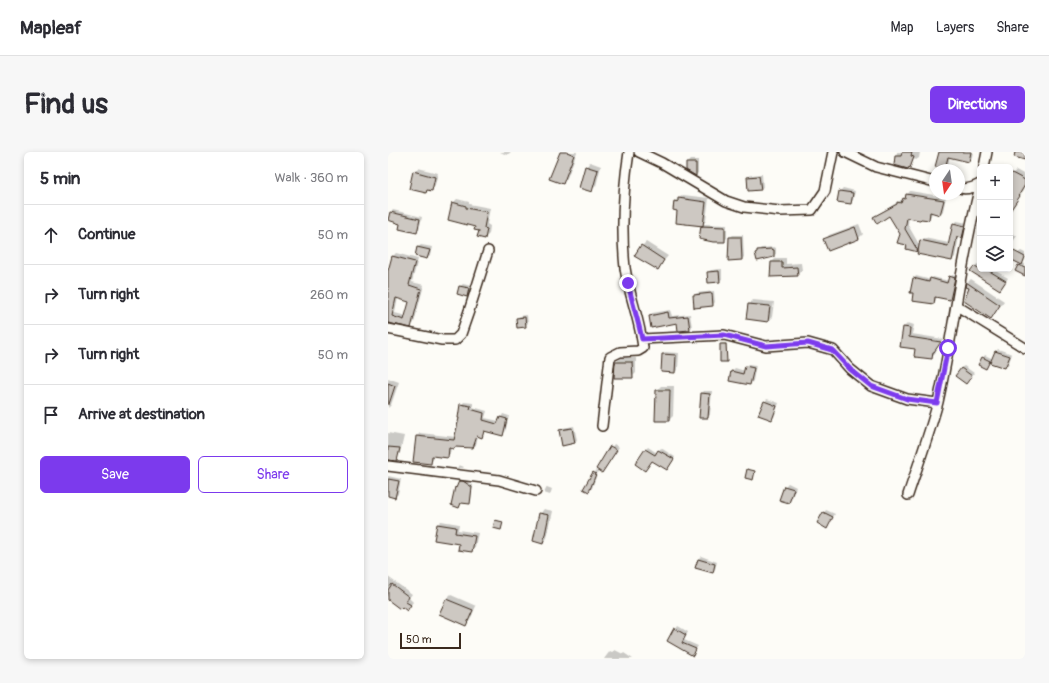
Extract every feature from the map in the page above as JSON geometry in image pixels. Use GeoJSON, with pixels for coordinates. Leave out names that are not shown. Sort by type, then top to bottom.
{"type":"FeatureCollection","features":[{"type":"Feature","properties":{"kind":"street"},"geometry":{"type":"LineString","coordinates":[[602,426],[610,357],[620,352],[638,351],[644,348],[631,298],[625,261],[623,236],[624,190],[629,152]]}},
{"type":"Feature","properties":{"kind":"street"},"geometry":{"type":"LineString","coordinates":[[640,152],[726,201],[744,207],[780,211],[812,210],[824,191],[833,152]]}},
{"type":"Feature","properties":{"kind":"street"},"geometry":{"type":"LineString","coordinates":[[845,152],[876,167],[929,180]]}},
{"type":"Feature","properties":{"kind":"street"},"geometry":{"type":"LineString","coordinates":[[985,164],[987,152]]}},
{"type":"Feature","properties":{"kind":"street"},"geometry":{"type":"LineString","coordinates":[[965,190],[977,186]]}},
{"type":"Feature","properties":{"kind":"street"},"geometry":{"type":"LineString","coordinates":[[908,495],[937,403],[977,197]]}},
{"type":"Feature","properties":{"kind":"street"},"geometry":{"type":"LineString","coordinates":[[388,329],[442,340],[455,340],[461,334],[488,251]]}},
{"type":"Feature","properties":{"kind":"street"},"geometry":{"type":"LineString","coordinates":[[957,306],[1025,348]]}},
{"type":"Feature","properties":{"kind":"street"},"geometry":{"type":"LineString","coordinates":[[642,339],[724,335],[766,346],[808,343],[832,350],[850,369],[871,386],[907,399],[937,403]]}},
{"type":"Feature","properties":{"kind":"street"},"geometry":{"type":"LineString","coordinates":[[388,466],[499,480],[536,491]]}},
{"type":"Feature","properties":{"kind":"building"},"geometry":{"type":"Polygon","coordinates":[[[560,152],[567,152],[574,155],[563,184],[549,179],[560,152]]]}},
{"type":"Feature","properties":{"kind":"building"},"geometry":{"type":"Polygon","coordinates":[[[902,152],[912,152],[911,156],[914,157],[910,168],[909,167],[908,169],[894,165],[895,156],[901,156],[902,152]]]}},
{"type":"Feature","properties":{"kind":"building"},"geometry":{"type":"Polygon","coordinates":[[[939,152],[971,152],[969,162],[948,157],[946,164],[936,164],[939,152]]]}},
{"type":"Feature","properties":{"kind":"building"},"geometry":{"type":"Polygon","coordinates":[[[1015,152],[1025,152],[1025,160],[1014,157],[1015,152]]]}},
{"type":"Feature","properties":{"kind":"building"},"geometry":{"type":"Polygon","coordinates":[[[686,163],[696,163],[696,176],[686,170],[686,163]]]}},
{"type":"Feature","properties":{"kind":"building"},"geometry":{"type":"Polygon","coordinates":[[[585,166],[598,170],[592,192],[579,188],[585,166]]]}},
{"type":"Feature","properties":{"kind":"building"},"geometry":{"type":"Polygon","coordinates":[[[413,171],[435,177],[432,191],[427,190],[426,193],[409,189],[413,171]]]}},
{"type":"Feature","properties":{"kind":"building"},"geometry":{"type":"Polygon","coordinates":[[[1013,174],[1025,180],[1025,185],[1019,195],[1020,196],[1013,206],[1013,174]]]}},
{"type":"Feature","properties":{"kind":"building"},"geometry":{"type":"Polygon","coordinates":[[[759,176],[761,190],[748,191],[747,177],[759,176]]]}},
{"type":"Feature","properties":{"kind":"building"},"geometry":{"type":"Polygon","coordinates":[[[839,191],[853,193],[851,204],[837,202],[839,191]]]}},
{"type":"Feature","properties":{"kind":"building"},"geometry":{"type":"Polygon","coordinates":[[[906,194],[929,198],[929,200],[944,200],[940,215],[930,212],[929,220],[907,218],[905,229],[918,251],[920,240],[948,246],[953,223],[965,226],[962,238],[957,237],[952,261],[917,254],[918,252],[906,249],[907,245],[897,243],[900,234],[889,216],[877,224],[873,217],[897,204],[897,202],[901,203],[903,198],[905,199],[906,194]]]}},
{"type":"Feature","properties":{"kind":"building"},"geometry":{"type":"Polygon","coordinates":[[[678,198],[706,202],[703,226],[676,223],[677,211],[673,210],[674,201],[678,202],[678,198]]]}},
{"type":"Feature","properties":{"kind":"building"},"geometry":{"type":"Polygon","coordinates":[[[452,202],[466,206],[466,208],[487,212],[484,228],[487,229],[485,239],[477,237],[479,231],[474,230],[475,227],[448,220],[452,202]]]}},
{"type":"Feature","properties":{"kind":"building"},"geometry":{"type":"Polygon","coordinates":[[[390,212],[420,219],[417,233],[399,229],[400,224],[388,220],[390,212]]]}},
{"type":"Feature","properties":{"kind":"building"},"geometry":{"type":"Polygon","coordinates":[[[701,226],[725,227],[725,242],[713,242],[699,239],[701,226]]]}},
{"type":"Feature","properties":{"kind":"building"},"geometry":{"type":"Polygon","coordinates":[[[855,227],[859,239],[828,251],[823,239],[855,227]]]}},
{"type":"Feature","properties":{"kind":"building"},"geometry":{"type":"Polygon","coordinates":[[[729,237],[741,237],[742,260],[728,261],[729,237]]]}},
{"type":"Feature","properties":{"kind":"building"},"geometry":{"type":"Polygon","coordinates":[[[641,245],[664,260],[658,270],[634,256],[641,245]]]}},
{"type":"Feature","properties":{"kind":"building"},"geometry":{"type":"Polygon","coordinates":[[[417,247],[430,250],[427,259],[415,256],[417,247]]]}},
{"type":"Feature","properties":{"kind":"building"},"geometry":{"type":"Polygon","coordinates":[[[757,250],[774,250],[774,257],[757,261],[755,253],[757,250]]]}},
{"type":"Feature","properties":{"kind":"building"},"geometry":{"type":"Polygon","coordinates":[[[1013,251],[1025,257],[1022,265],[1013,260],[1013,251]]]}},
{"type":"Feature","properties":{"kind":"building"},"geometry":{"type":"Polygon","coordinates":[[[392,256],[415,262],[409,285],[421,289],[411,328],[388,323],[388,271],[392,256]],[[396,298],[392,316],[404,320],[409,302],[396,298]]]}},
{"type":"Feature","properties":{"kind":"building"},"geometry":{"type":"Polygon","coordinates":[[[771,262],[782,262],[782,268],[797,267],[798,276],[770,277],[771,262]]]}},
{"type":"Feature","properties":{"kind":"building"},"geometry":{"type":"Polygon","coordinates":[[[1018,265],[1025,268],[1025,276],[1015,271],[1018,265]]]}},
{"type":"Feature","properties":{"kind":"building"},"geometry":{"type":"Polygon","coordinates":[[[974,266],[977,268],[977,272],[991,272],[1006,281],[1000,290],[970,271],[974,266]]]}},
{"type":"Feature","properties":{"kind":"building"},"geometry":{"type":"Polygon","coordinates":[[[719,271],[720,282],[708,283],[707,272],[719,271]]]}},
{"type":"Feature","properties":{"kind":"building"},"geometry":{"type":"Polygon","coordinates":[[[949,276],[955,278],[950,300],[935,297],[934,304],[912,301],[913,293],[910,293],[913,278],[929,282],[930,278],[947,283],[949,276]]]}},
{"type":"Feature","properties":{"kind":"building"},"geometry":{"type":"Polygon","coordinates":[[[966,282],[1000,305],[991,319],[964,301],[969,288],[965,287],[966,282]]]}},
{"type":"Feature","properties":{"kind":"building"},"geometry":{"type":"Polygon","coordinates":[[[459,286],[469,288],[467,297],[457,294],[459,286]]]}},
{"type":"Feature","properties":{"kind":"building"},"geometry":{"type":"Polygon","coordinates":[[[712,293],[713,306],[694,308],[693,295],[712,293]]]}},
{"type":"Feature","properties":{"kind":"building"},"geometry":{"type":"Polygon","coordinates":[[[748,304],[770,306],[768,322],[746,319],[748,304]]]}},
{"type":"Feature","properties":{"kind":"building"},"geometry":{"type":"Polygon","coordinates":[[[668,312],[669,318],[688,316],[690,330],[678,331],[677,323],[651,328],[649,316],[668,312]]]}},
{"type":"Feature","properties":{"kind":"building"},"geometry":{"type":"Polygon","coordinates":[[[525,317],[526,327],[517,328],[516,318],[525,317]]]}},
{"type":"Feature","properties":{"kind":"building"},"geometry":{"type":"Polygon","coordinates":[[[903,327],[910,328],[909,337],[941,342],[933,352],[932,359],[915,357],[915,349],[900,347],[903,327]]]}},
{"type":"Feature","properties":{"kind":"building"},"geometry":{"type":"Polygon","coordinates":[[[720,344],[726,344],[727,362],[720,362],[720,344]]]}},
{"type":"Feature","properties":{"kind":"building"},"geometry":{"type":"Polygon","coordinates":[[[995,351],[1010,356],[1005,368],[990,363],[995,351]]]}},
{"type":"Feature","properties":{"kind":"building"},"geometry":{"type":"Polygon","coordinates":[[[662,354],[676,355],[675,373],[661,372],[662,354]]]}},
{"type":"Feature","properties":{"kind":"building"},"geometry":{"type":"Polygon","coordinates":[[[982,357],[990,361],[986,369],[978,365],[982,357]]]}},
{"type":"Feature","properties":{"kind":"building"},"geometry":{"type":"Polygon","coordinates":[[[615,362],[632,362],[633,378],[614,378],[615,362]]]}},
{"type":"Feature","properties":{"kind":"building"},"geometry":{"type":"Polygon","coordinates":[[[745,366],[754,368],[750,385],[729,381],[731,371],[743,374],[745,366]]]}},
{"type":"Feature","properties":{"kind":"building"},"geometry":{"type":"Polygon","coordinates":[[[961,368],[972,376],[966,384],[955,376],[961,368]]]}},
{"type":"Feature","properties":{"kind":"building"},"geometry":{"type":"Polygon","coordinates":[[[388,383],[395,386],[389,404],[388,404],[388,383]]]}},
{"type":"Feature","properties":{"kind":"building"},"geometry":{"type":"Polygon","coordinates":[[[656,390],[670,390],[669,421],[655,421],[656,390]]]}},
{"type":"Feature","properties":{"kind":"building"},"geometry":{"type":"Polygon","coordinates":[[[701,393],[710,394],[708,418],[699,418],[701,393]]]}},
{"type":"Feature","properties":{"kind":"building"},"geometry":{"type":"Polygon","coordinates":[[[764,401],[777,406],[772,420],[758,415],[764,401]]]}},
{"type":"Feature","properties":{"kind":"building"},"geometry":{"type":"Polygon","coordinates":[[[460,404],[471,406],[470,409],[484,413],[483,420],[497,424],[500,417],[507,419],[503,436],[484,431],[482,438],[477,436],[473,448],[449,448],[448,458],[432,456],[431,464],[413,462],[416,436],[454,440],[459,418],[460,404]]]}},
{"type":"Feature","properties":{"kind":"building"},"geometry":{"type":"Polygon","coordinates":[[[572,428],[575,443],[562,446],[559,430],[572,428]]]}},
{"type":"Feature","properties":{"kind":"building"},"geometry":{"type":"Polygon","coordinates":[[[610,446],[617,450],[602,473],[596,469],[610,446]]]}},
{"type":"Feature","properties":{"kind":"building"},"geometry":{"type":"Polygon","coordinates":[[[388,447],[400,448],[397,461],[388,460],[388,447]]]}},
{"type":"Feature","properties":{"kind":"building"},"geometry":{"type":"Polygon","coordinates":[[[645,449],[655,455],[658,450],[674,459],[667,470],[652,461],[645,471],[635,464],[645,449]]]}},
{"type":"Feature","properties":{"kind":"building"},"geometry":{"type":"Polygon","coordinates":[[[747,469],[755,471],[753,480],[745,478],[747,469]]]}},
{"type":"Feature","properties":{"kind":"building"},"geometry":{"type":"Polygon","coordinates":[[[593,472],[596,474],[589,492],[583,489],[593,472]]]}},
{"type":"Feature","properties":{"kind":"building"},"geometry":{"type":"Polygon","coordinates":[[[388,479],[399,481],[395,498],[388,496],[388,479]]]}},
{"type":"Feature","properties":{"kind":"building"},"geometry":{"type":"Polygon","coordinates":[[[459,481],[463,481],[472,487],[470,504],[461,503],[459,508],[451,505],[455,487],[456,488],[459,481]]]}},
{"type":"Feature","properties":{"kind":"building"},"geometry":{"type":"Polygon","coordinates":[[[784,486],[794,489],[789,503],[779,500],[784,486]]]}},
{"type":"Feature","properties":{"kind":"building"},"geometry":{"type":"Polygon","coordinates":[[[823,512],[833,517],[827,529],[817,523],[823,512]]]}},
{"type":"Feature","properties":{"kind":"building"},"geometry":{"type":"Polygon","coordinates":[[[539,513],[549,515],[543,544],[533,541],[539,513]]]}},
{"type":"Feature","properties":{"kind":"building"},"geometry":{"type":"Polygon","coordinates":[[[495,520],[503,522],[501,530],[493,528],[495,520]]]}},
{"type":"Feature","properties":{"kind":"building"},"geometry":{"type":"Polygon","coordinates":[[[437,524],[456,527],[455,533],[475,536],[472,552],[458,550],[459,544],[434,540],[437,524]]]}},
{"type":"Feature","properties":{"kind":"building"},"geometry":{"type":"Polygon","coordinates":[[[698,559],[715,564],[713,573],[695,568],[698,559]]]}},
{"type":"Feature","properties":{"kind":"building"},"geometry":{"type":"Polygon","coordinates":[[[392,584],[409,597],[406,602],[411,605],[407,611],[402,607],[400,609],[388,600],[388,590],[392,584]]]}},
{"type":"Feature","properties":{"kind":"building"},"geometry":{"type":"Polygon","coordinates":[[[446,599],[473,610],[466,626],[439,614],[446,599]]]}},
{"type":"Feature","properties":{"kind":"building"},"geometry":{"type":"Polygon","coordinates":[[[674,628],[686,635],[682,643],[696,649],[693,656],[667,641],[674,628]]]}},
{"type":"Feature","properties":{"kind":"route"},"geometry":{"type":"LineString","coordinates":[[628,283],[642,339],[724,335],[766,346],[808,343],[832,350],[850,369],[871,386],[907,399],[937,403],[948,348]]}}]}
